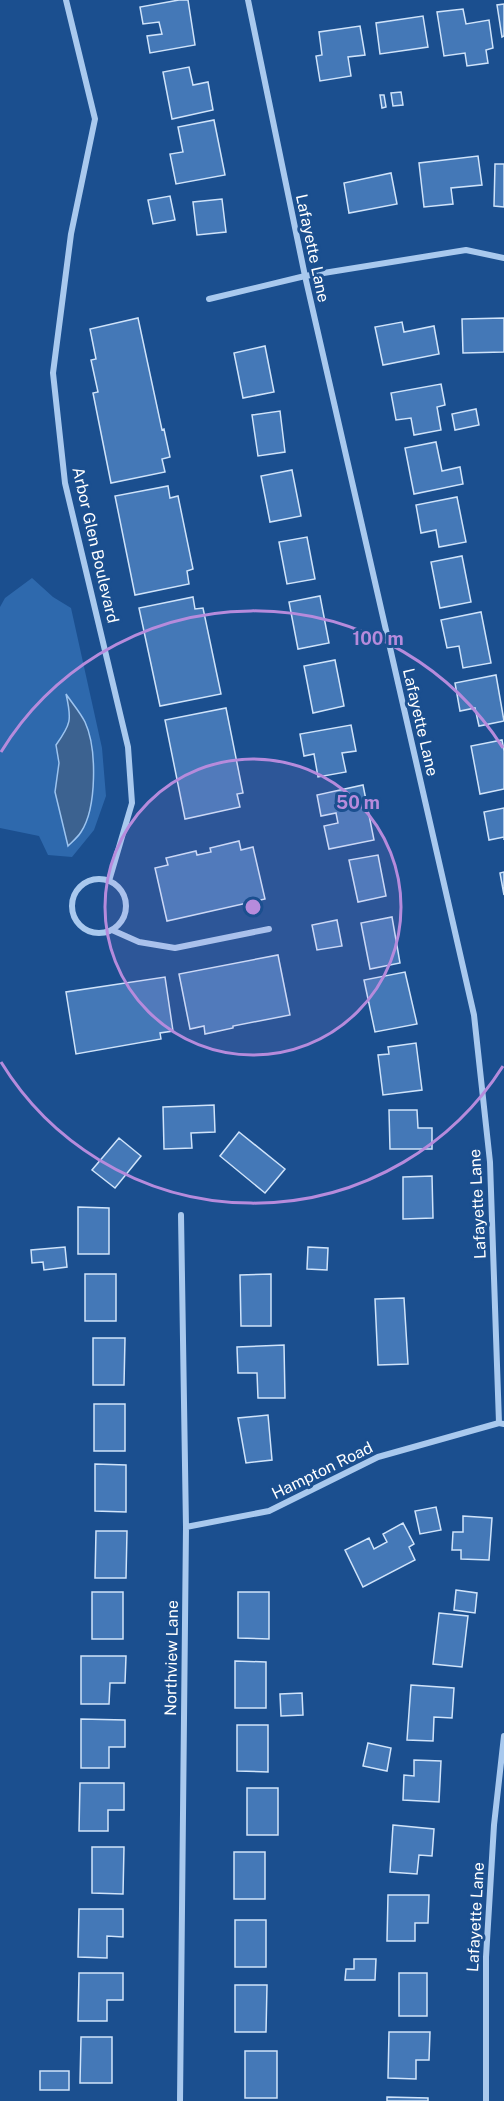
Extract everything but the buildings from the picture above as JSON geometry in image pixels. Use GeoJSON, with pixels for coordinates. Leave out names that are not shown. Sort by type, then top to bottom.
{"type":"FeatureCollection","features":[{"type":"Feature","properties":{"kind":"street","name":"Arbor Glen Boulevard"},"geometry":{"type":"LineString","coordinates":[[66,0],[95,119],[70,234],[53,373],[65,483],[129,747],[132,803],[109,881]]}},
{"type":"Feature","properties":{"kind":"street","name":"Lafayette Lane"},"geometry":{"type":"LineString","coordinates":[[248,0],[305,276],[474,1015],[490,1162],[501,1424]]}},
{"type":"Feature","properties":{"kind":"street"},"geometry":{"type":"LineString","coordinates":[[209,299],[305,276],[466,250],[504,258]]}},
{"type":"Feature","properties":{"kind":"street"},"geometry":{"type":"LineString","coordinates":[[92,880],[109,881],[123,893],[126,902],[126,912],[122,921],[112,930],[103,933],[86,930],[73,915],[72,906],[77,891],[92,880]]}},
{"type":"Feature","properties":{"kind":"street"},"geometry":{"type":"LineString","coordinates":[[112,930],[139,942],[175,948],[269,929]]}},
{"type":"Feature","properties":{"kind":"street","name":"Northview Lane"},"geometry":{"type":"LineString","coordinates":[[180,2101],[186,1527],[181,1215]]}},
{"type":"Feature","properties":{"kind":"street","name":"Hampton Road"},"geometry":{"type":"LineString","coordinates":[[186,1527],[269,1511],[378,1457],[501,1424]]}},
{"type":"Feature","properties":{"kind":"street","name":"Lafayette Lane"},"geometry":{"type":"LineString","coordinates":[[486,2101],[486,1958],[494,1825],[504,1736]]}},
{"type":"Feature","properties":{"kind":"shaded area"},"geometry":{"type":"Polygon","coordinates":[[[32,578],[53,597],[71,608],[102,748],[106,796],[94,830],[72,857],[48,855],[39,836],[0,828],[0,607],[5,598],[32,578]]]}},
{"type":"Feature","properties":{"kind":"shaded area"},"geometry":{"type":"Polygon","coordinates":[[[66,694],[83,718],[89,733],[94,778],[86,821],[80,834],[68,846],[55,792],[59,763],[56,745],[69,721],[66,694]]]}}]}
